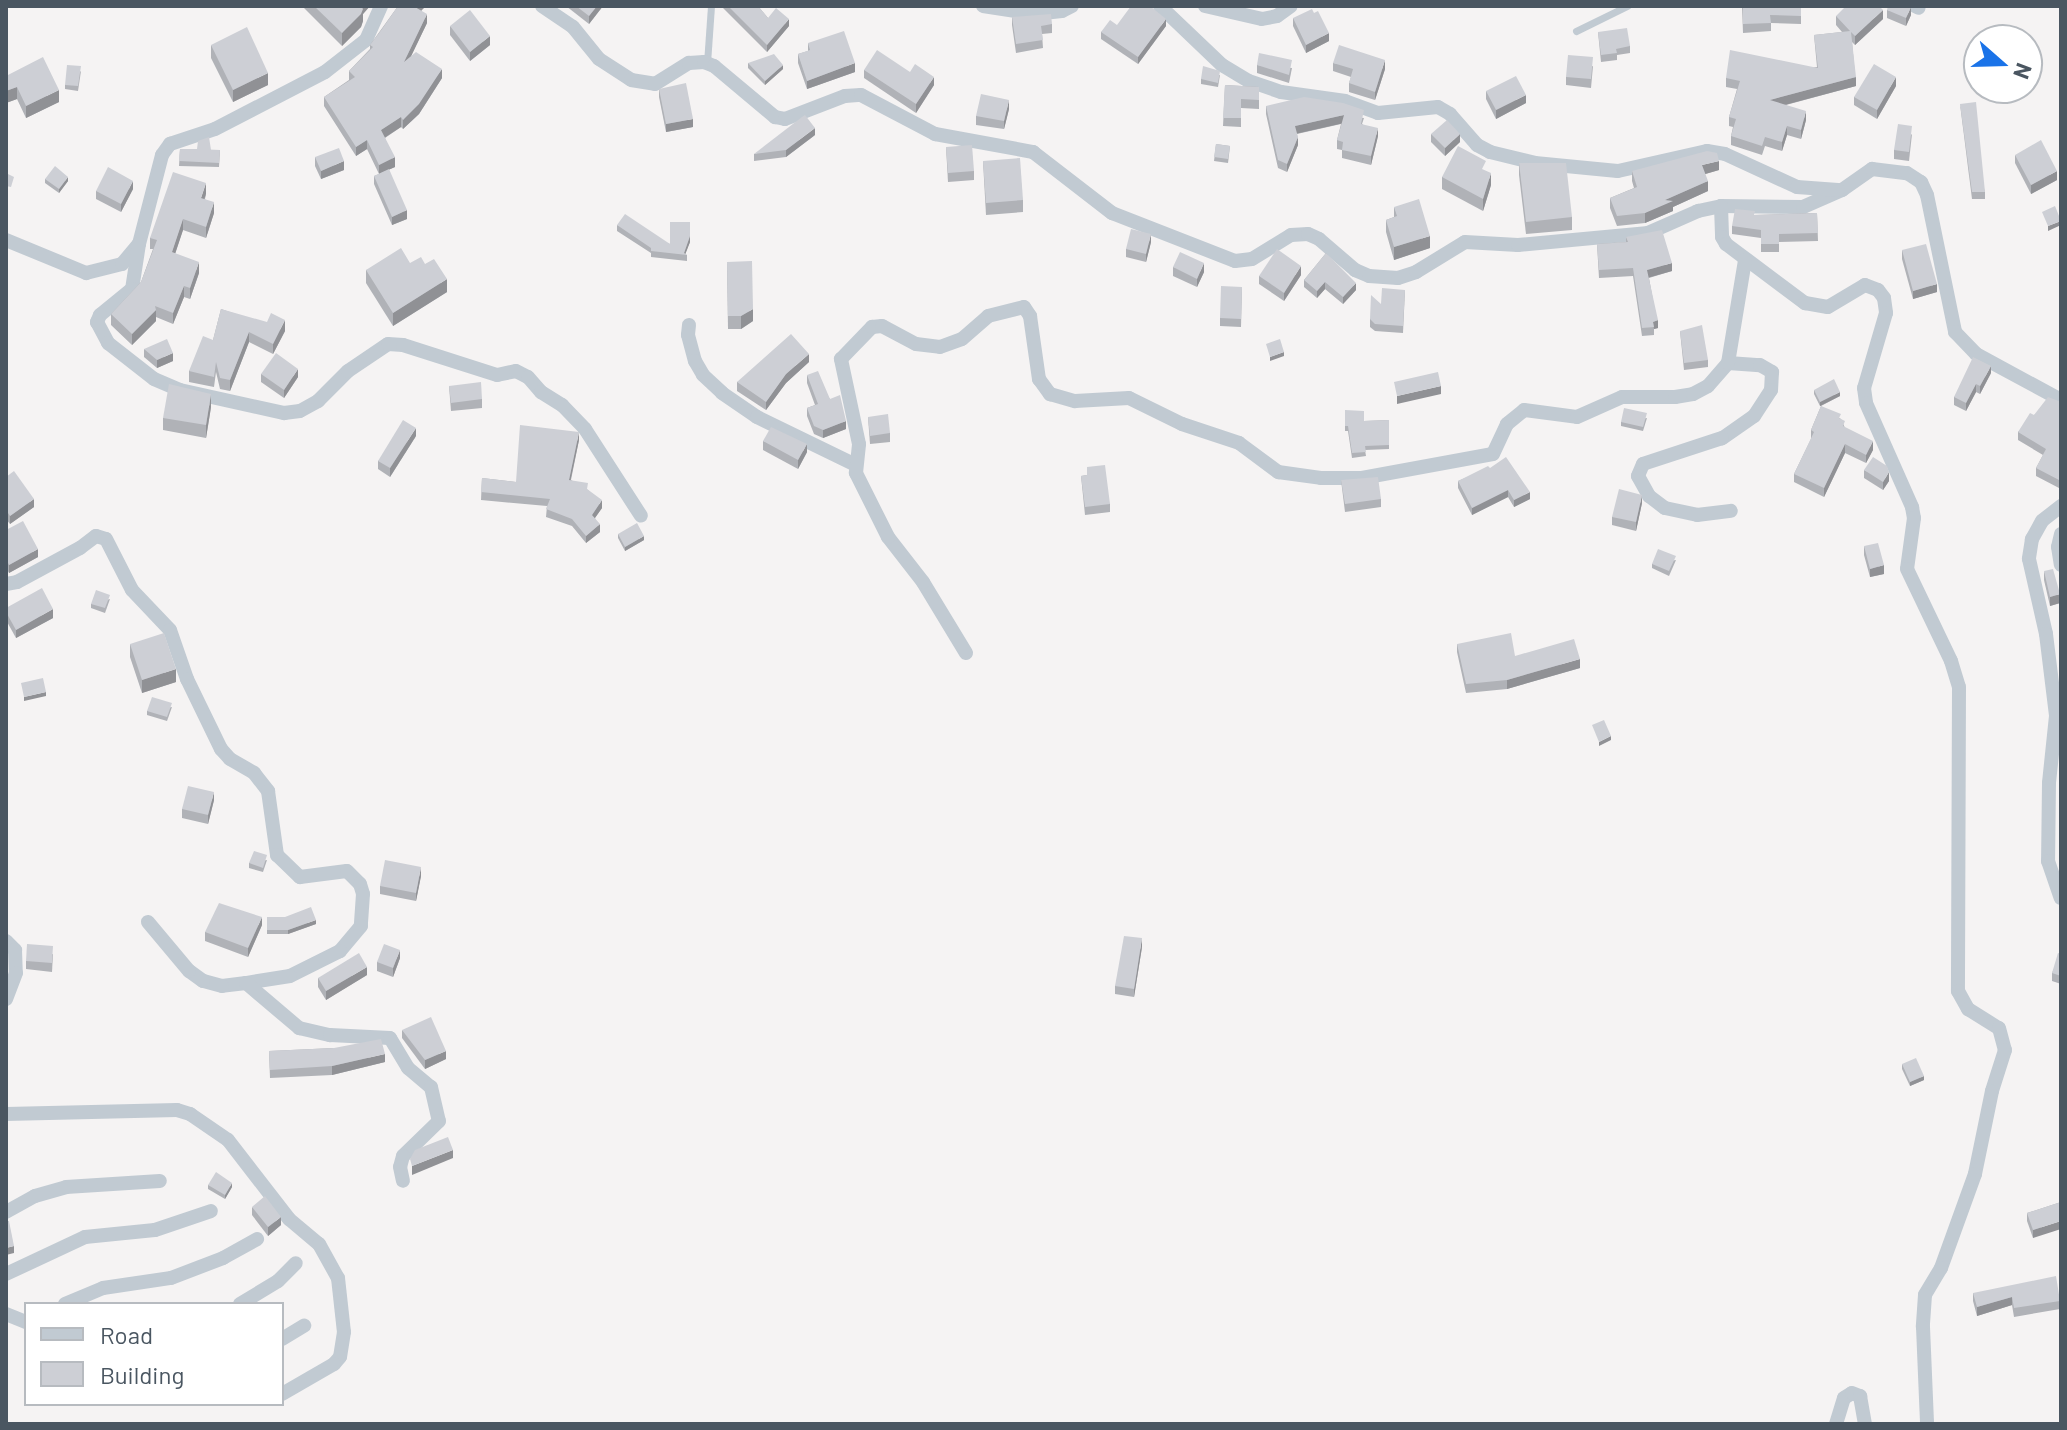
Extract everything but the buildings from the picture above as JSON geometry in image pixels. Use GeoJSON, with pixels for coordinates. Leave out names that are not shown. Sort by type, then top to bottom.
{"type":"FeatureCollection","features":[{"type":"Feature","properties":{"kind":"street"},"geometry":{"type":"LineString","coordinates":[[381,6],[366,40],[325,72],[215,129],[170,144],[162,155],[139,244],[132,289],[100,315],[97,322],[108,343],[154,379],[180,390],[284,413],[300,411],[318,401],[348,371],[388,344],[403,345],[497,375],[516,371],[528,377],[585,429],[641,516]]}},
{"type":"Feature","properties":{"kind":"street"},"geometry":{"type":"LineString","coordinates":[[542,6],[573,27],[599,59],[631,80],[655,84],[689,63],[707,63],[775,117],[795,117],[845,96],[861,95],[935,134],[1033,152],[1112,213],[1235,261],[1252,259],[1291,235],[1308,234],[1319,239],[1355,270],[1369,276],[1398,278],[1416,272],[1465,242],[1518,245],[1648,233],[1698,211],[1721,206],[1803,207],[1842,190],[1872,169],[1907,173],[1921,182],[1943,264],[1950,319],[1955,332],[1976,354],[2061,400]]}},
{"type":"Feature","properties":{"kind":"street"},"geometry":{"type":"LineString","coordinates":[[983,6],[1016,13],[1048,14],[1072,6]]}},
{"type":"Feature","properties":{"kind":"street"},"geometry":{"type":"LineString","coordinates":[[1160,6],[1222,65],[1249,81],[1281,92],[1345,101],[1378,113],[1438,107],[1450,114],[1477,145],[1490,152],[1547,164],[1618,171],[1707,151],[1725,154],[1797,187],[1842,190]]}},
{"type":"Feature","properties":{"kind":"street"},"geometry":{"type":"LineString","coordinates":[[1205,6],[1262,19],[1277,16],[1291,6]]}},
{"type":"Feature","properties":{"kind":"street"},"geometry":{"type":"LineString","coordinates":[[1721,206],[1722,237],[1745,260],[1816,307],[1828,307],[1865,285],[1878,290],[1884,298],[1886,313],[1864,388],[1866,403],[1912,507],[1914,518],[1907,569],[1951,661],[1959,687],[1958,991],[1968,1009],[1999,1028],[2005,1050],[1992,1091],[1975,1174],[1941,1268],[1925,1295],[1923,1327],[1927,1424]]}},
{"type":"Feature","properties":{"kind":"street"},"geometry":{"type":"LineString","coordinates":[[6,240],[86,273],[122,264],[139,244]]}},
{"type":"Feature","properties":{"kind":"street"},"geometry":{"type":"LineString","coordinates":[[966,653],[923,582],[888,537],[854,464],[859,444],[841,371],[844,353],[872,327],[882,326],[927,347],[951,345],[988,316],[1018,306],[1024,307],[1030,316],[1039,379],[1050,394],[1075,401],[1129,398],[1182,424],[1239,443],[1278,472],[1321,478],[1387,475],[1486,457],[1499,449],[1507,424],[1517,413],[1531,410],[1577,417],[1622,397],[1693,394],[1708,386],[1728,363],[1745,260]]}},
{"type":"Feature","properties":{"kind":"street"},"geometry":{"type":"LineString","coordinates":[[689,325],[688,335],[695,361],[703,375],[722,393],[757,417],[854,464]]}},
{"type":"Feature","properties":{"kind":"street"},"geometry":{"type":"LineString","coordinates":[[1728,363],[1760,365],[1772,372],[1771,390],[1754,416],[1722,438],[1643,464],[1638,476],[1649,496],[1665,508],[1697,515],[1731,511]]}},
{"type":"Feature","properties":{"kind":"street"},"geometry":{"type":"LineString","coordinates":[[2061,506],[2042,521],[2032,539],[2029,559],[2046,634],[2056,716],[2049,783],[2048,861],[2061,898]]}},
{"type":"Feature","properties":{"kind":"street"},"geometry":{"type":"LineString","coordinates":[[2061,534],[2058,547],[2061,565]]}},
{"type":"Feature","properties":{"kind":"street"},"geometry":{"type":"LineString","coordinates":[[6,584],[67,555],[96,536],[106,539],[132,590],[170,630],[187,679],[225,755],[254,773],[268,791],[277,855],[300,877],[342,870],[354,875],[360,884],[364,916],[349,944],[308,970],[222,986],[203,981],[148,922]]}},
{"type":"Feature","properties":{"kind":"street"},"geometry":{"type":"LineString","coordinates":[[6,941],[15,950],[16,959],[16,973],[6,999]]}},
{"type":"Feature","properties":{"kind":"street"},"geometry":{"type":"LineString","coordinates":[[246,983],[272,1009],[299,1028],[330,1035],[390,1038],[408,1068],[431,1087],[439,1121],[403,1156],[400,1167],[403,1181]]}},
{"type":"Feature","properties":{"kind":"street"},"geometry":{"type":"LineString","coordinates":[[6,1114],[177,1110],[228,1140],[289,1219],[319,1244],[338,1278],[344,1332],[340,1357],[334,1364],[284,1393]]}},
{"type":"Feature","properties":{"kind":"street"},"geometry":{"type":"LineString","coordinates":[[6,1212],[35,1196],[66,1187],[160,1181]]}},
{"type":"Feature","properties":{"kind":"street"},"geometry":{"type":"LineString","coordinates":[[6,1274],[85,1237],[155,1230],[211,1211]]}},
{"type":"Feature","properties":{"kind":"street"},"geometry":{"type":"LineString","coordinates":[[70,1302],[103,1288],[171,1278],[223,1258],[257,1239]]}},
{"type":"Feature","properties":{"kind":"street"},"geometry":{"type":"LineString","coordinates":[[243,1302],[278,1281],[296,1263]]}},
{"type":"Feature","properties":{"kind":"street"},"geometry":{"type":"LineString","coordinates":[[284,1338],[304,1326]]}},
{"type":"Feature","properties":{"kind":"street"},"geometry":{"type":"LineString","coordinates":[[1836,1424],[1844,1398],[1852,1393],[1860,1396],[1865,1424]]}},
{"type":"Feature","properties":{"kind":"lane"},"geometry":{"type":"LineString","coordinates":[[707,63],[711,6]]}},
{"type":"Feature","properties":{"kind":"lane"},"geometry":{"type":"LineString","coordinates":[[1576,31],[1627,6]]}}]}
